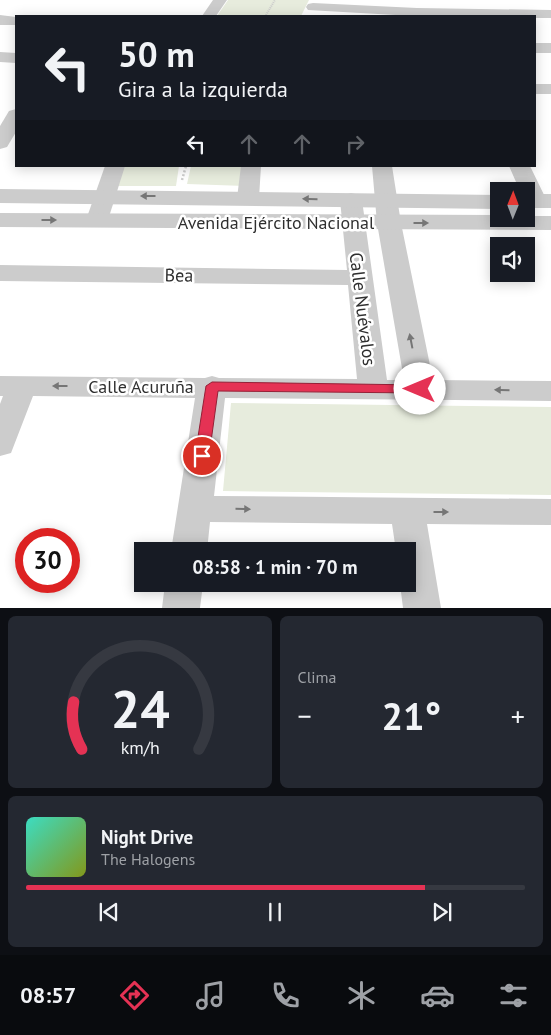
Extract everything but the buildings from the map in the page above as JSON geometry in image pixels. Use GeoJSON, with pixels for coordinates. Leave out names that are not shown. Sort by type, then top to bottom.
{"type":"FeatureCollection","features":[{"type":"Feature","properties":{"kind":"street"},"geometry":{"type":"LineString","coordinates":[[209,15],[215,0]]}},
{"type":"Feature","properties":{"kind":"street"},"geometry":{"type":"LineString","coordinates":[[312,8],[551,14]]}},
{"type":"Feature","properties":{"kind":"street"},"geometry":{"type":"LineString","coordinates":[[0,20],[15,21]]}},
{"type":"Feature","properties":{"kind":"street"},"geometry":{"type":"LineString","coordinates":[[536,48],[551,48]]}},
{"type":"Feature","properties":{"kind":"street"},"geometry":{"type":"LineString","coordinates":[[0,57],[15,58]]}},
{"type":"Feature","properties":{"kind":"street"},"geometry":{"type":"LineString","coordinates":[[536,89],[551,89]]}},
{"type":"Feature","properties":{"kind":"street"},"geometry":{"type":"LineString","coordinates":[[0,144],[15,117]]}},
{"type":"Feature","properties":{"kind":"street"},"geometry":{"type":"LineString","coordinates":[[97,220],[115,167]]}},
{"type":"Feature","properties":{"kind":"street"},"geometry":{"type":"LineString","coordinates":[[248,198],[251,167]]}},
{"type":"Feature","properties":{"kind":"street"},"geometry":{"type":"LineString","coordinates":[[382,167],[388,212],[420,389]]}},
{"type":"Feature","properties":{"kind":"street"},"geometry":{"type":"LineString","coordinates":[[521,167],[538,201]]}},
{"type":"Feature","properties":{"kind":"street","name":"Avenida Ejército Nacional"},"geometry":{"type":"LineString","coordinates":[[0,196],[248,198],[351,211]]}},
{"type":"Feature","properties":{"kind":"street","name":"Avenida Ejército Nacional"},"geometry":{"type":"LineString","coordinates":[[388,212],[490,203]]}},
{"type":"Feature","properties":{"kind":"street","name":"Avenida Ejército Nacional"},"geometry":{"type":"LineString","coordinates":[[0,220],[97,220],[351,211],[551,223]]}},
{"type":"Feature","properties":{"kind":"street","name":"Calle Nuévalos"},"geometry":{"type":"LineString","coordinates":[[351,211],[373,389]]}},
{"type":"Feature","properties":{"kind":"street","name":"Bea"},"geometry":{"type":"LineString","coordinates":[[0,273],[359,278]]}},
{"type":"Feature","properties":{"kind":"street"},"geometry":{"type":"LineString","coordinates":[[0,445],[11,386]]}},
{"type":"Feature","properties":{"kind":"street","name":"Calle Acuruña"},"geometry":{"type":"LineString","coordinates":[[11,386],[212,386],[551,391]]}},
{"type":"Feature","properties":{"kind":"street"},"geometry":{"type":"LineString","coordinates":[[190,542],[212,386]]}},
{"type":"Feature","properties":{"kind":"street"},"geometry":{"type":"LineString","coordinates":[[194,508],[408,512],[551,512]]}},
{"type":"Feature","properties":{"kind":"street"},"geometry":{"type":"LineString","coordinates":[[408,512],[422,608]]}},
{"type":"Feature","properties":{"kind":"street"},"geometry":{"type":"LineString","coordinates":[[181,608],[183,592]]}},
{"type":"Feature","properties":{"kind":"path"},"geometry":{"type":"LineString","coordinates":[[266,15],[275,0]]}},
{"type":"Feature","properties":{"kind":"shaded area"},"geometry":{"type":"Polygon","coordinates":[[[228,0],[309,0],[302,15],[218,15],[228,0]]]}},
{"type":"Feature","properties":{"kind":"shaded area"},"geometry":{"type":"Polygon","coordinates":[[[123,167],[179,167],[176,186],[116,186],[123,167]]]}},
{"type":"Feature","properties":{"kind":"shaded area"},"geometry":{"type":"Polygon","coordinates":[[[191,167],[247,167],[245,186],[187,184],[191,167]]]}},
{"type":"Feature","properties":{"kind":"shaded area"},"geometry":{"type":"Polygon","coordinates":[[[231,403],[551,407],[551,495],[223,491],[231,403]]]}},
{"type":"Feature","properties":{"kind":"route"},"geometry":{"type":"LineString","coordinates":[[202,456],[212,386],[420,389]]}}]}
